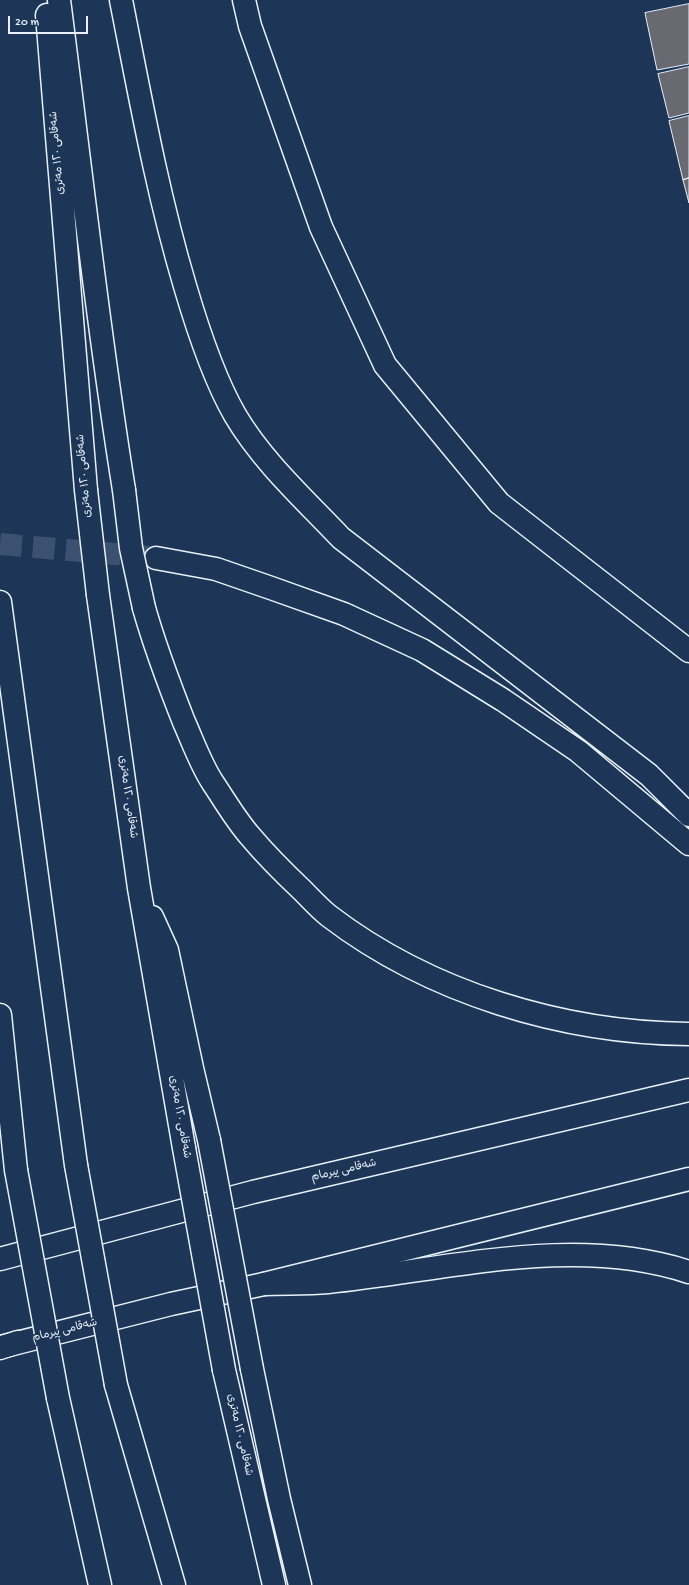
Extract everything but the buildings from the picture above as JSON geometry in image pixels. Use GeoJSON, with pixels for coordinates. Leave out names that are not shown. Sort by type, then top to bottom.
{"type":"FeatureCollection","features":[{"type":"Feature","properties":{"kind":"main road","name":"شەقامی ١٢٠ مەتری"},"geometry":{"type":"LineString","coordinates":[[45,0],[86,490],[98,595],[140,888],[184,1148],[224,1370],[274,1585]]}},
{"type":"Feature","properties":{"kind":"main road"},"geometry":{"type":"LineString","coordinates":[[59,0],[103,346],[132,548],[144,608],[165,676],[191,738],[212,782],[249,835],[284,873],[328,915],[378,949],[423,973],[485,998],[558,1019],[621,1030],[689,1034]]}},
{"type":"Feature","properties":{"kind":"main road"},"geometry":{"type":"LineString","coordinates":[[121,0],[160,193],[193,315],[222,388],[235,414],[254,443],[296,492],[341,538],[649,775],[689,815]]}},
{"type":"Feature","properties":{"kind":"main road"},"geometry":{"type":"LineString","coordinates":[[244,0],[250,26],[321,227],[385,365],[499,503],[689,651]]}},
{"type":"Feature","properties":{"kind":"main road"},"geometry":{"type":"LineString","coordinates":[[156,558],[216,570],[271,588],[344,614],[422,650],[503,700],[578,750],[689,844]]}},
{"type":"Feature","properties":{"kind":"main road"},"geometry":{"type":"LineString","coordinates":[[0,602],[76,1164],[116,1385],[174,1585]]}},
{"type":"Feature","properties":{"kind":"main road"},"geometry":{"type":"LineString","coordinates":[[140,888],[167,950],[209,1140],[252,1369],[282,1514],[300,1585]]}},
{"type":"Feature","properties":{"kind":"main road"},"geometry":{"type":"LineString","coordinates":[[0,1015],[2,1047],[16,1170],[58,1398],[100,1585]]}},
{"type":"Feature","properties":{"kind":"main road","name":"شەقامی پیرمام"},"geometry":{"type":"LineString","coordinates":[[0,1260],[254,1192],[689,1090]]}},
{"type":"Feature","properties":{"kind":"main road","name":"شەقامی پیرمام"},"geometry":{"type":"LineString","coordinates":[[6,1346],[172,1304],[264,1284],[689,1179]]}},
{"type":"Feature","properties":{"kind":"main road"},"geometry":{"type":"LineString","coordinates":[[264,1284],[326,1282],[528,1257],[589,1256],[634,1259],[674,1267],[689,1272]]}},
{"type":"Feature","properties":{"kind":"tunnel"},"geometry":{"type":"LineString","coordinates":[[0,544],[150,557]]}}]}
